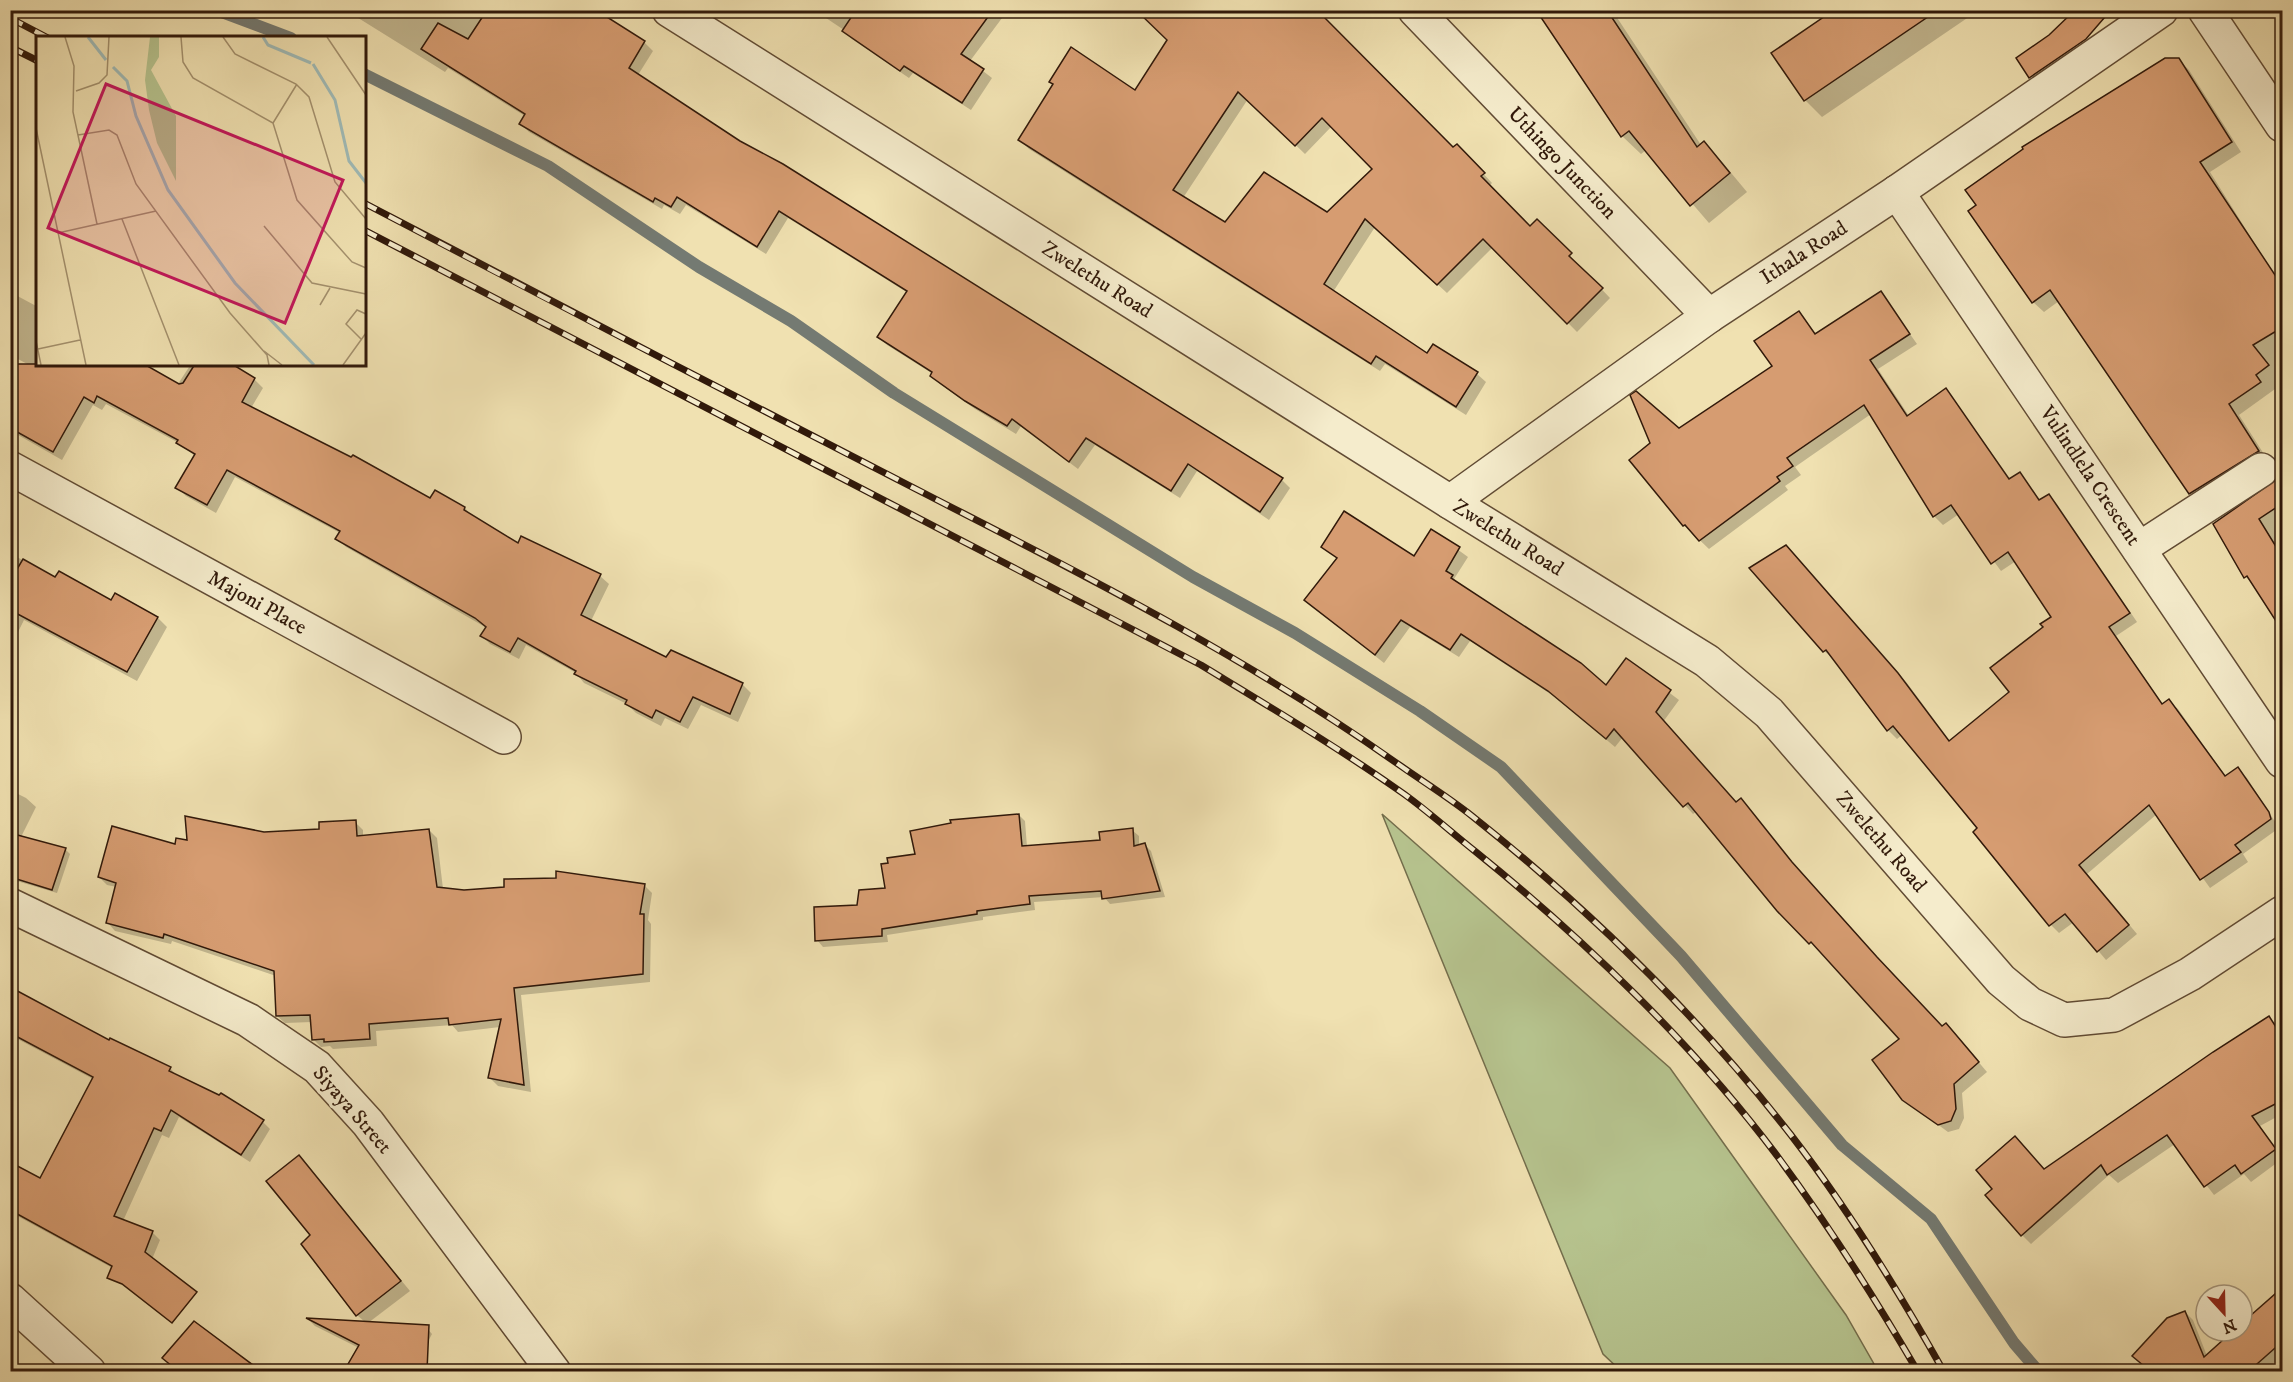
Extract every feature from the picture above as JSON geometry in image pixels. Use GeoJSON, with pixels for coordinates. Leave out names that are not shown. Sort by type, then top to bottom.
{"type":"FeatureCollection","features":[{"type":"Feature","properties":{"kind":"street","name":"Zwelethu Road"},"geometry":{"type":"LineString","coordinates":[[669,10],[1450,502],[1707,661],[1740,686],[1769,713],[2001,980],[2030,1004],[2064,1020],[2114,1015],[2190,974],[2283,913]]}},
{"type":"Feature","properties":{"kind":"street","name":"Uthingo Junction"},"geometry":{"type":"LineString","coordinates":[[1415,10],[1708,316]]}},
{"type":"Feature","properties":{"kind":"street","name":"Ithala Road"},"geometry":{"type":"LineString","coordinates":[[1450,502],[1708,316],[1897,192],[2161,10]]}},
{"type":"Feature","properties":{"kind":"street"},"geometry":{"type":"LineString","coordinates":[[2205,10],[2283,125]]}},
{"type":"Feature","properties":{"kind":"street","name":"Vulindlela Crescent"},"geometry":{"type":"LineString","coordinates":[[1897,192],[2283,761]]}},
{"type":"Feature","properties":{"kind":"street","name":"Majoni Place"},"geometry":{"type":"LineString","coordinates":[[10,468],[504,737]]}},
{"type":"Feature","properties":{"kind":"street"},"geometry":{"type":"LineString","coordinates":[[2139,549],[2261,470]]}},
{"type":"Feature","properties":{"kind":"street","name":"Siyaya Street"},"geometry":{"type":"LineString","coordinates":[[10,905],[249,1020],[317,1067],[368,1123],[554,1371]]}},
{"type":"Feature","properties":{"kind":"street"},"geometry":{"type":"LineString","coordinates":[[10,1300],[88,1371]]}},
{"type":"Feature","properties":{"kind":"green space"},"geometry":{"type":"Polygon","coordinates":[[[1382,814],[1670,1068],[1846,1315],[1878,1371],[1621,1371],[1603,1354],[1382,814]]]}},
{"type":"Feature","properties":{"kind":"building"},"geometry":{"type":"Polygon","coordinates":[[[487,10],[596,10],[645,41],[629,68],[740,141],[783,164],[1283,478],[1260,512],[1188,464],[1171,491],[1086,438],[1069,462],[1012,419],[1007,426],[965,401],[930,376],[932,372],[877,337],[907,291],[779,211],[757,247],[677,197],[671,207],[655,198],[653,202],[519,124],[525,114],[421,49],[438,23],[468,39],[487,10]]]}},
{"type":"Feature","properties":{"kind":"building"},"geometry":{"type":"Polygon","coordinates":[[[856,10],[993,10],[961,54],[984,69],[962,103],[904,66],[900,71],[842,31],[856,10]]]}},
{"type":"Feature","properties":{"kind":"building"},"geometry":{"type":"Polygon","coordinates":[[[1136,10],[1317,10],[1453,147],[1457,144],[1485,173],[1481,176],[1530,226],[1537,219],[1572,253],[1569,256],[1603,288],[1567,324],[1483,239],[1437,285],[1365,219],[1324,284],[1427,353],[1433,344],[1478,372],[1456,407],[1376,356],[1371,364],[1018,140],[1053,84],[1049,82],[1071,47],[1135,90],[1167,40],[1136,10]],[[1238,92],[1173,190],[1225,222],[1264,172],[1327,212],[1372,169],[1322,118],[1295,146],[1238,92]]]}},
{"type":"Feature","properties":{"kind":"building"},"geometry":{"type":"Polygon","coordinates":[[[1536,10],[1607,10],[1697,147],[1704,141],[1730,173],[1690,206],[1629,131],[1621,137],[1536,10]]]}},
{"type":"Feature","properties":{"kind":"building"},"geometry":{"type":"Polygon","coordinates":[[[1834,10],[1938,10],[1804,101],[1771,53],[1834,10]]]}},
{"type":"Feature","properties":{"kind":"building"},"geometry":{"type":"Polygon","coordinates":[[[2075,10],[2111,10],[2086,39],[2029,78],[2016,58],[2049,35],[2075,10]]]}},
{"type":"Feature","properties":{"kind":"building"},"geometry":{"type":"Polygon","coordinates":[[[2165,58],[2179,58],[2232,142],[2200,162],[2283,287],[2283,327],[2253,345],[2269,365],[2256,375],[2261,382],[2229,404],[2259,451],[2189,494],[2050,290],[2032,303],[1968,211],[1976,205],[1965,190],[2023,149],[2022,147],[2165,58]]]}},
{"type":"Feature","properties":{"kind":"building"},"geometry":{"type":"Polygon","coordinates":[[[1881,291],[1910,334],[1870,360],[1907,416],[1946,388],[2009,479],[2020,472],[2039,500],[2049,494],[2130,613],[2109,627],[2162,704],[2169,699],[2225,776],[2238,767],[2269,812],[2271,819],[2235,845],[2241,852],[2200,880],[2149,805],[2079,865],[2129,925],[2097,952],[2065,914],[2049,926],[1973,832],[1977,828],[1893,726],[1887,731],[1826,650],[1823,652],[1749,568],[1786,545],[1898,673],[1949,741],[2009,692],[1990,668],[2043,627],[2040,624],[2051,617],[2008,552],[1991,564],[1951,505],[1933,517],[1864,405],[1787,458],[1793,466],[1777,477],[1780,481],[1699,541],[1685,525],[1683,526],[1629,460],[1650,443],[1630,395],[1636,391],[1679,428],[1772,366],[1754,341],[1799,311],[1815,334],[1881,291]]]}},
{"type":"Feature","properties":{"kind":"building"},"geometry":{"type":"Polygon","coordinates":[[[10,364],[148,366],[179,384],[183,383],[194,366],[235,366],[255,378],[242,402],[351,457],[353,455],[430,498],[435,490],[465,507],[464,510],[518,543],[521,536],[601,574],[581,615],[666,657],[671,650],[743,683],[730,714],[693,697],[680,722],[656,710],[652,718],[625,704],[627,700],[574,674],[576,671],[518,638],[510,652],[480,636],[486,627],[475,618],[335,539],[340,531],[227,470],[207,505],[175,488],[195,454],[176,443],[178,440],[97,396],[94,403],[84,397],[53,452],[10,428],[10,364]]]}},
{"type":"Feature","properties":{"kind":"building"},"geometry":{"type":"Polygon","coordinates":[[[2277,479],[2283,488],[2283,503],[2259,519],[2283,558],[2283,632],[2247,576],[2244,578],[2213,524],[2277,479]]]}},
{"type":"Feature","properties":{"kind":"building"},"geometry":{"type":"Polygon","coordinates":[[[1344,511],[1414,556],[1431,529],[1460,547],[1446,571],[1453,575],[1451,578],[1581,663],[1606,685],[1626,658],[1671,690],[1656,712],[1736,802],[1741,798],[1792,862],[1877,957],[1942,1026],[1946,1023],[1979,1062],[1954,1084],[1956,1109],[1951,1121],[1938,1125],[1902,1100],[1872,1060],[1899,1039],[1811,942],[1809,944],[1777,911],[1688,803],[1683,807],[1614,729],[1606,739],[1548,691],[1461,634],[1450,650],[1401,620],[1375,655],[1304,600],[1337,558],[1321,547],[1344,511]]]}},
{"type":"Feature","properties":{"kind":"building"},"geometry":{"type":"Polygon","coordinates":[[[23,559],[55,577],[59,571],[111,600],[115,593],[158,617],[127,672],[10,610],[10,581],[23,559]]]}},
{"type":"Feature","properties":{"kind":"building"},"geometry":{"type":"Polygon","coordinates":[[[1019,814],[1022,846],[1100,840],[1099,832],[1133,828],[1134,846],[1145,843],[1160,891],[1102,899],[1101,891],[1029,896],[1030,904],[977,911],[977,914],[882,929],[882,936],[815,941],[814,907],[857,905],[859,890],[885,888],[881,864],[888,863],[887,858],[915,854],[910,831],[951,823],[950,820],[1019,814]]]}},
{"type":"Feature","properties":{"kind":"building"},"geometry":{"type":"Polygon","coordinates":[[[185,816],[264,832],[319,829],[319,822],[356,820],[357,836],[429,829],[437,887],[464,890],[504,887],[504,879],[556,878],[556,871],[645,884],[640,914],[644,914],[643,974],[514,988],[524,1085],[488,1078],[501,1019],[449,1025],[448,1018],[369,1024],[370,1039],[324,1042],[324,1039],[312,1040],[310,1015],[276,1016],[274,971],[164,934],[163,938],[106,923],[116,883],[98,877],[112,826],[175,844],[176,838],[187,840],[185,816]]]}},
{"type":"Feature","properties":{"kind":"building"},"geometry":{"type":"Polygon","coordinates":[[[10,833],[66,848],[52,890],[10,877],[10,833]]]}},
{"type":"Feature","properties":{"kind":"building"},"geometry":{"type":"Polygon","coordinates":[[[10,987],[109,1040],[110,1038],[171,1067],[169,1071],[219,1095],[221,1093],[264,1120],[241,1155],[171,1110],[161,1131],[154,1128],[114,1216],[153,1231],[145,1252],[197,1292],[172,1323],[122,1284],[107,1278],[112,1266],[10,1210],[10,1162],[40,1178],[93,1077],[10,1033],[10,987]]]}},
{"type":"Feature","properties":{"kind":"building"},"geometry":{"type":"Polygon","coordinates":[[[2269,1016],[2283,1038],[2283,1100],[2252,1116],[2276,1149],[2241,1174],[2235,1165],[2204,1187],[2167,1135],[2107,1175],[2101,1165],[2021,1236],[1985,1195],[1992,1189],[1976,1170],[2015,1136],[2044,1169],[2269,1016]]]}},
{"type":"Feature","properties":{"kind":"building"},"geometry":{"type":"Polygon","coordinates":[[[299,1155],[401,1281],[356,1316],[301,1244],[310,1235],[266,1181],[299,1155]]]}},
{"type":"Feature","properties":{"kind":"building"},"geometry":{"type":"Polygon","coordinates":[[[2283,1287],[2283,1341],[2249,1371],[2150,1371],[2132,1356],[2167,1318],[2185,1311],[2194,1333],[2194,1343],[2198,1343],[2204,1357],[2220,1343],[2254,1343],[2254,1312],[2283,1287]]]}},
{"type":"Feature","properties":{"kind":"building"},"geometry":{"type":"Polygon","coordinates":[[[306,1318],[429,1325],[427,1371],[344,1371],[359,1345],[306,1318]]]}},
{"type":"Feature","properties":{"kind":"building"},"geometry":{"type":"Polygon","coordinates":[[[194,1321],[261,1371],[178,1371],[162,1358],[194,1321]]]}},
{"type":"Feature","properties":{"kind":"waterway"},"geometry":{"type":"LineString","coordinates":[[216,10],[286,36]]}},
{"type":"Feature","properties":{"kind":"waterway"},"geometry":{"type":"LineString","coordinates":[[366,75],[548,166],[699,267],[791,321],[894,393],[1193,577],[1295,633],[1420,711],[1501,767],[1681,956],[1842,1145],[1931,1219],[2014,1343],[2039,1372]]}},
{"type":"Feature","properties":{"kind":"railway"},"geometry":{"type":"LineString","coordinates":[[10,18],[44,36]]}},
{"type":"Feature","properties":{"kind":"railway"},"geometry":{"type":"LineString","coordinates":[[10,47],[36,60]]}},
{"type":"Feature","properties":{"kind":"railway"},"geometry":{"type":"LineString","coordinates":[[366,204],[1119,594],[1289,692],[1463,809],[1558,888],[1641,966],[1719,1048],[1756,1091],[1812,1163],[1852,1221],[1909,1311],[1944,1372]]}},
{"type":"Feature","properties":{"kind":"railway"},"geometry":{"type":"LineString","coordinates":[[366,231],[1201,665],[1329,744],[1404,794],[1517,886],[1597,957],[1711,1075],[1778,1157],[1815,1209],[1918,1372]]}}]}
